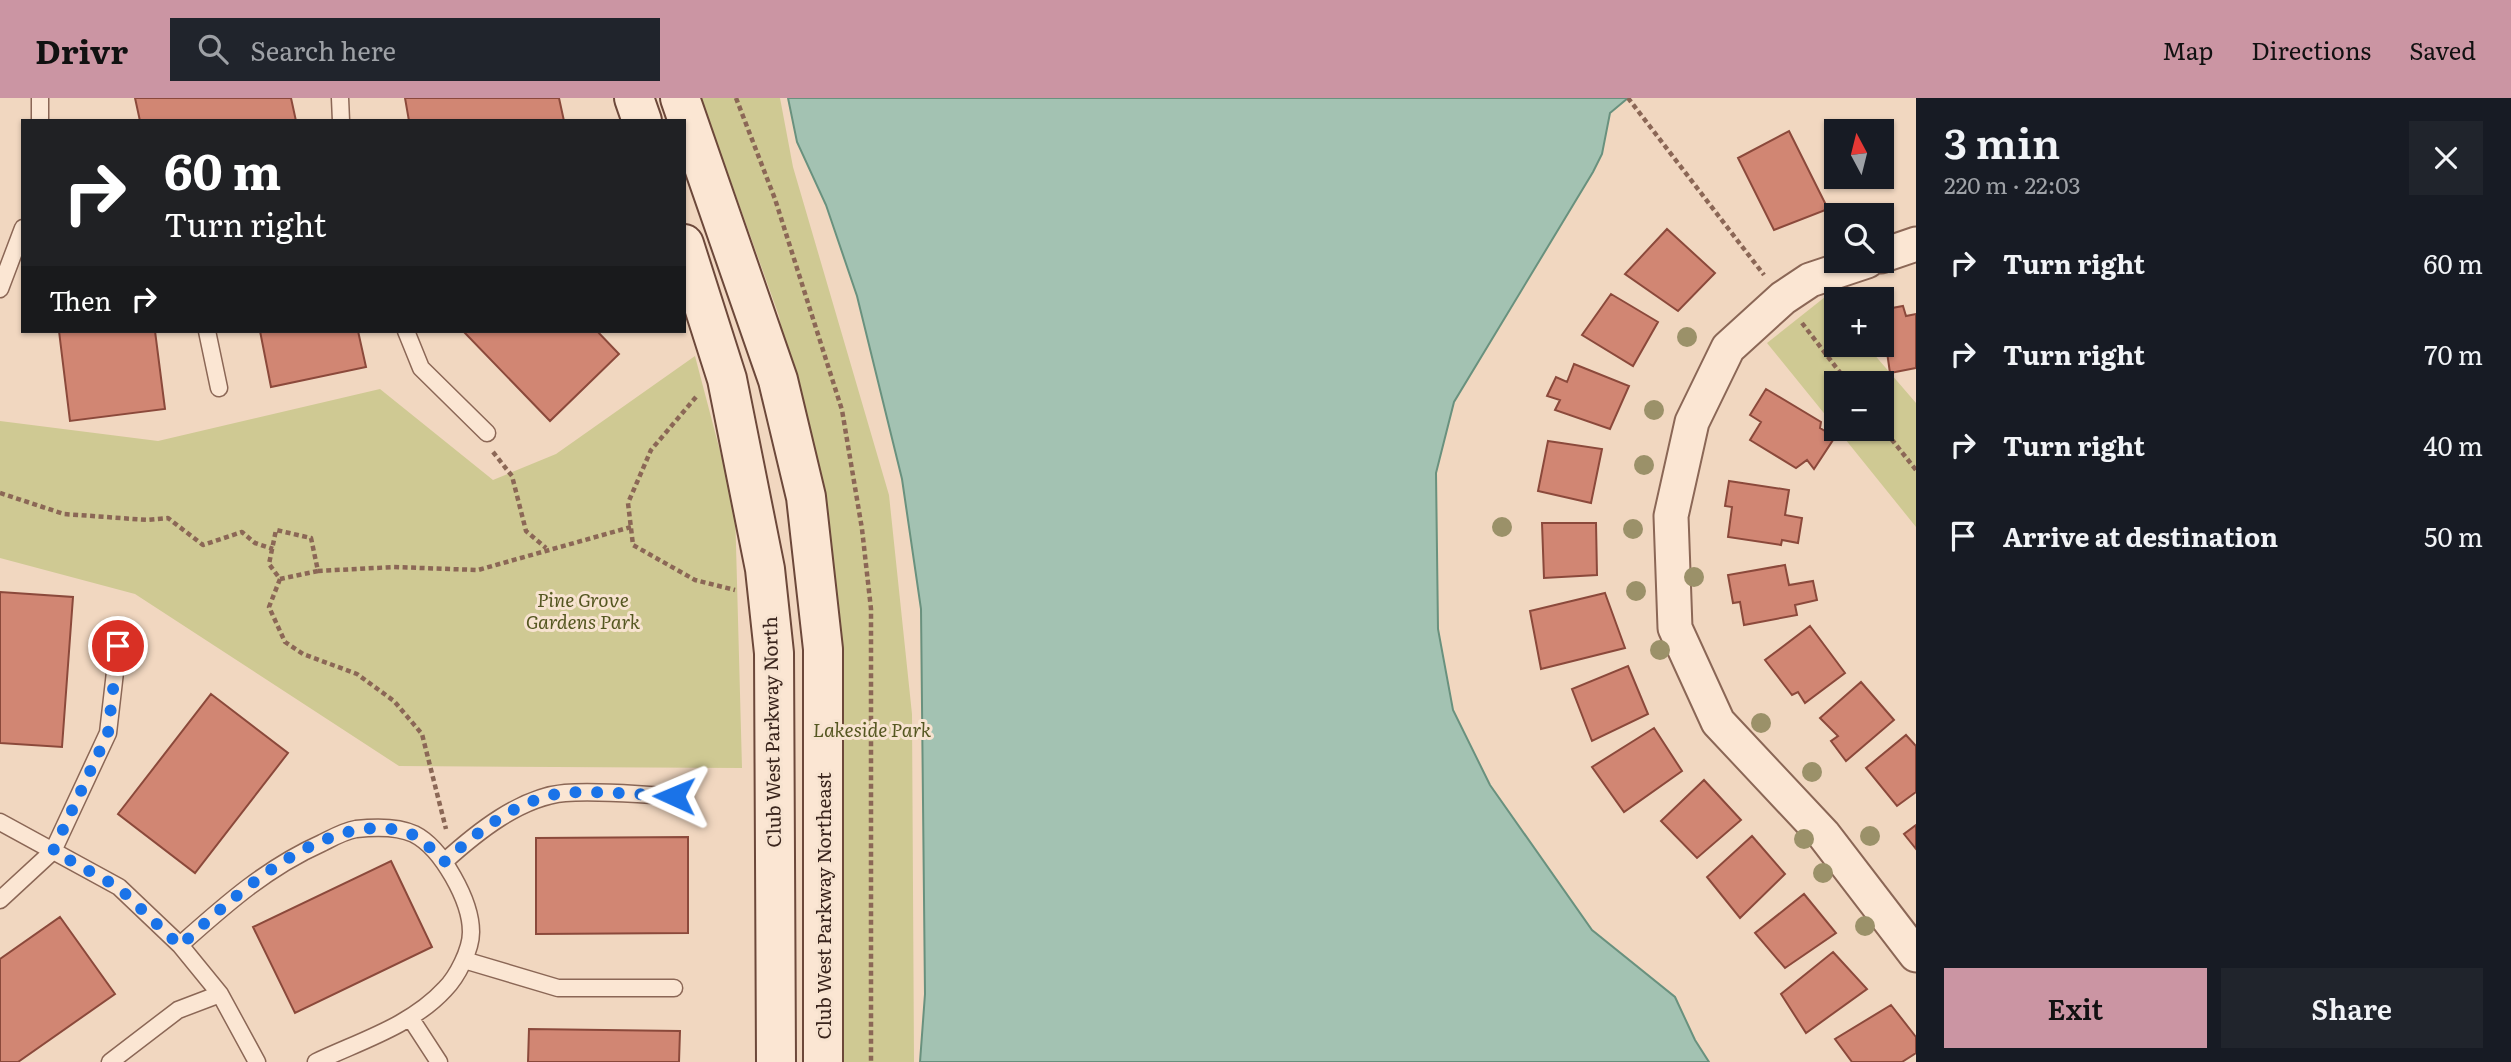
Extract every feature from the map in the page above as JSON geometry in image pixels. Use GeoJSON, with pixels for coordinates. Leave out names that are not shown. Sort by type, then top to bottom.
{"type":"FeatureCollection","features":[{"type":"Feature","properties":{"kind":"street"},"geometry":{"type":"LineString","coordinates":[[634,98],[641,119]]}},
{"type":"Feature","properties":{"kind":"street","name":"Club West Parkway Northeast"},"geometry":{"type":"LineString","coordinates":[[680,98],[778,380],[806,496],[823,649],[823,1062]]}},
{"type":"Feature","properties":{"kind":"street"},"geometry":{"type":"LineString","coordinates":[[1894,252],[1916,244]]}},
{"type":"Feature","properties":{"kind":"street","name":"Club West Parkway North"},"geometry":{"type":"LineString","coordinates":[[686,250],[727,379],[765,569],[774,653],[776,1062]]}},
{"type":"Feature","properties":{"kind":"street"},"geometry":{"type":"LineString","coordinates":[[1831,273],[1810,280],[1783,298],[1728,348],[1692,422],[1671,516],[1675,628],[1718,722],[1825,835],[1916,955]]}},
{"type":"Feature","properties":{"kind":"lane"},"geometry":{"type":"LineString","coordinates":[[40,98],[40,119]]}},
{"type":"Feature","properties":{"kind":"lane"},"geometry":{"type":"LineString","coordinates":[[340,98],[341,119]]}},
{"type":"Feature","properties":{"kind":"lane"},"geometry":{"type":"LineString","coordinates":[[0,289],[21,233]]}},
{"type":"Feature","properties":{"kind":"lane"},"geometry":{"type":"LineString","coordinates":[[207,333],[219,388]]}},
{"type":"Feature","properties":{"kind":"lane"},"geometry":{"type":"LineString","coordinates":[[407,333],[421,368],[487,433]]}},
{"type":"Feature","properties":{"kind":"lane"},"geometry":{"type":"LineString","coordinates":[[0,900],[53,851],[108,733],[118,646]]}},
{"type":"Feature","properties":{"kind":"lane"},"geometry":{"type":"LineString","coordinates":[[444,862],[467,842],[521,806],[540,799],[564,793],[674,796]]}},
{"type":"Feature","properties":{"kind":"lane"},"geometry":{"type":"LineString","coordinates":[[0,822],[118,887],[180,946],[220,995],[257,1062]]}},
{"type":"Feature","properties":{"kind":"lane"},"geometry":{"type":"LineString","coordinates":[[180,946],[245,886],[293,856],[352,830],[384,827],[414,834],[444,862],[468,910],[471,934],[464,960],[446,988],[411,1018],[316,1062]]}},
{"type":"Feature","properties":{"kind":"lane"},"geometry":{"type":"LineString","coordinates":[[464,960],[558,988],[674,988]]}},
{"type":"Feature","properties":{"kind":"lane"},"geometry":{"type":"LineString","coordinates":[[110,1062],[178,1010],[220,995]]}},
{"type":"Feature","properties":{"kind":"lane"},"geometry":{"type":"LineString","coordinates":[[411,1018],[439,1062]]}},
{"type":"Feature","properties":{"kind":"path"},"geometry":{"type":"LineString","coordinates":[[1628,98],[1839,371]]}},
{"type":"Feature","properties":{"kind":"path"},"geometry":{"type":"LineString","coordinates":[[703,388],[651,450],[628,503],[633,545],[695,580],[739,592]]}},
{"type":"Feature","properties":{"kind":"path"},"geometry":{"type":"LineString","coordinates":[[487,433],[489,447],[512,476],[526,531],[547,548]]}},
{"type":"Feature","properties":{"kind":"path"},"geometry":{"type":"LineString","coordinates":[[1893,441],[1916,470]]}},
{"type":"Feature","properties":{"kind":"path"},"geometry":{"type":"LineString","coordinates":[[0,493],[64,514],[148,520],[168,517],[203,545],[242,532],[255,543],[273,549]]}},
{"type":"Feature","properties":{"kind":"path"},"geometry":{"type":"LineString","coordinates":[[280,579],[318,571],[394,567],[478,570],[547,548],[631,527]]}},
{"type":"Feature","properties":{"kind":"path"},"geometry":{"type":"LineString","coordinates":[[280,579],[269,564],[276,530],[311,538],[318,571]]}},
{"type":"Feature","properties":{"kind":"path"},"geometry":{"type":"LineString","coordinates":[[280,579],[269,607],[285,642],[303,654],[357,674],[394,701],[422,734],[449,839],[444,862]]}},
{"type":"Feature","properties":{"kind":"green space","name":"Lakeside Park"},"geometry":{"type":"Polygon","coordinates":[[[701,98],[780,98],[793,167],[889,495],[912,714],[914,1062],[839,1062],[830,577],[779,316],[701,98]]]}},
{"type":"Feature","properties":{"kind":"green space"},"geometry":{"type":"Polygon","coordinates":[[[1824,298],[1824,357],[1876,357],[1888,371],[1824,371],[1824,413],[1767,343],[1824,298]]]}},
{"type":"Feature","properties":{"kind":"green space","name":"Pine Grove Gardens Park"},"geometry":{"type":"Polygon","coordinates":[[[695,356],[735,508],[742,768],[399,766],[135,594],[0,558],[0,421],[158,441],[380,389],[493,480],[556,454],[695,356]]]}},
{"type":"Feature","properties":{"kind":"green space"},"geometry":{"type":"Polygon","coordinates":[[[1894,377],[1916,403],[1916,527],[1847,441],[1894,441],[1894,377]]]}},
{"type":"Feature","properties":{"kind":"shaded area"},"geometry":{"type":"Polygon","coordinates":[[[788,98],[1628,98],[1610,113],[1602,154],[1593,172],[1454,402],[1436,473],[1438,629],[1453,710],[1490,785],[1592,930],[1675,997],[1695,1040],[1709,1062],[920,1062],[925,994],[921,609],[902,479],[857,296],[826,205],[797,142],[788,98]]]}},
{"type":"Feature","properties":{"kind":"building"},"geometry":{"type":"Polygon","coordinates":[[[135,98],[291,98],[296,119],[140,119],[135,98]]]}},
{"type":"Feature","properties":{"kind":"building"},"geometry":{"type":"Polygon","coordinates":[[[405,98],[559,98],[564,119],[409,119],[405,98]]]}},
{"type":"Feature","properties":{"kind":"building"},"geometry":{"type":"Polygon","coordinates":[[[1789,131],[1825,203],[1824,211],[1774,230],[1738,158],[1789,131]]]}},
{"type":"Feature","properties":{"kind":"building"},"geometry":{"type":"Polygon","coordinates":[[[1667,229],[1715,273],[1678,311],[1625,274],[1667,229]]]}},
{"type":"Feature","properties":{"kind":"building"},"geometry":{"type":"Polygon","coordinates":[[[1611,294],[1658,322],[1633,366],[1582,335],[1611,294]]]}},
{"type":"Feature","properties":{"kind":"building"},"geometry":{"type":"Polygon","coordinates":[[[1903,306],[1906,316],[1916,314],[1916,368],[1894,372],[1890,371],[1888,357],[1894,357],[1894,308],[1903,306]]]}},
{"type":"Feature","properties":{"kind":"building"},"geometry":{"type":"Polygon","coordinates":[[[59,333],[155,333],[165,409],[70,421],[59,333]]]}},
{"type":"Feature","properties":{"kind":"building"},"geometry":{"type":"Polygon","coordinates":[[[260,333],[358,333],[366,367],[271,387],[260,333]]]}},
{"type":"Feature","properties":{"kind":"building"},"geometry":{"type":"Polygon","coordinates":[[[465,333],[599,333],[619,354],[550,421],[465,333]]]}},
{"type":"Feature","properties":{"kind":"building"},"geometry":{"type":"Polygon","coordinates":[[[1574,364],[1629,386],[1610,429],[1555,410],[1560,400],[1547,396],[1556,377],[1567,382],[1574,364]]]}},
{"type":"Feature","properties":{"kind":"building"},"geometry":{"type":"Polygon","coordinates":[[[1766,389],[1821,422],[1824,441],[1832,441],[1814,469],[1807,460],[1796,468],[1750,440],[1761,422],[1750,415],[1766,389]]]}},
{"type":"Feature","properties":{"kind":"building"},"geometry":{"type":"Polygon","coordinates":[[[1548,441],[1602,449],[1591,503],[1538,491],[1548,441]]]}},
{"type":"Feature","properties":{"kind":"building"},"geometry":{"type":"Polygon","coordinates":[[[1729,481],[1789,490],[1785,515],[1802,518],[1798,543],[1782,540],[1781,545],[1728,537],[1732,507],[1725,506],[1729,481]]]}},
{"type":"Feature","properties":{"kind":"building"},"geometry":{"type":"Polygon","coordinates":[[[1542,523],[1596,523],[1597,575],[1544,578],[1542,523]]]}},
{"type":"Feature","properties":{"kind":"building"},"geometry":{"type":"Polygon","coordinates":[[[1785,565],[1789,585],[1813,581],[1817,600],[1795,605],[1797,615],[1744,625],[1740,602],[1733,603],[1728,575],[1785,565]]]}},
{"type":"Feature","properties":{"kind":"building"},"geometry":{"type":"Polygon","coordinates":[[[0,592],[73,597],[62,747],[0,743],[0,592]]]}},
{"type":"Feature","properties":{"kind":"building"},"geometry":{"type":"Polygon","coordinates":[[[1605,593],[1625,648],[1541,669],[1530,611],[1605,593]]]}},
{"type":"Feature","properties":{"kind":"building"},"geometry":{"type":"Polygon","coordinates":[[[1810,626],[1845,673],[1805,703],[1798,692],[1792,695],[1765,660],[1810,626]]]}},
{"type":"Feature","properties":{"kind":"building"},"geometry":{"type":"Polygon","coordinates":[[[1628,666],[1648,714],[1592,741],[1572,689],[1628,666]]]}},
{"type":"Feature","properties":{"kind":"building"},"geometry":{"type":"Polygon","coordinates":[[[1861,682],[1894,720],[1846,761],[1831,741],[1838,736],[1820,718],[1861,682]]]}},
{"type":"Feature","properties":{"kind":"building"},"geometry":{"type":"Polygon","coordinates":[[[211,694],[288,753],[195,873],[118,814],[211,694]]]}},
{"type":"Feature","properties":{"kind":"building"},"geometry":{"type":"Polygon","coordinates":[[[1654,728],[1682,771],[1624,812],[1592,767],[1654,728]]]}},
{"type":"Feature","properties":{"kind":"building"},"geometry":{"type":"Polygon","coordinates":[[[1906,735],[1916,746],[1916,792],[1897,806],[1866,768],[1906,735]]]}},
{"type":"Feature","properties":{"kind":"building"},"geometry":{"type":"Polygon","coordinates":[[[1704,780],[1741,820],[1697,858],[1661,821],[1704,780]]]}},
{"type":"Feature","properties":{"kind":"building"},"geometry":{"type":"Polygon","coordinates":[[[1916,825],[1916,849],[1904,834],[1916,825]]]}},
{"type":"Feature","properties":{"kind":"building"},"geometry":{"type":"Polygon","coordinates":[[[1752,836],[1785,874],[1740,918],[1707,877],[1752,836]]]}},
{"type":"Feature","properties":{"kind":"building"},"geometry":{"type":"Polygon","coordinates":[[[688,837],[688,933],[536,934],[536,838],[688,837]]]}},
{"type":"Feature","properties":{"kind":"building"},"geometry":{"type":"Polygon","coordinates":[[[391,861],[432,947],[295,1013],[253,927],[391,861]]]}},
{"type":"Feature","properties":{"kind":"building"},"geometry":{"type":"Polygon","coordinates":[[[1804,894],[1836,933],[1785,968],[1755,933],[1804,894]]]}},
{"type":"Feature","properties":{"kind":"building"},"geometry":{"type":"Polygon","coordinates":[[[60,917],[115,994],[18,1062],[0,1062],[0,959],[60,917]]]}},
{"type":"Feature","properties":{"kind":"building"},"geometry":{"type":"Polygon","coordinates":[[[1833,952],[1867,989],[1806,1033],[1781,994],[1833,952]]]}},
{"type":"Feature","properties":{"kind":"building"},"geometry":{"type":"Polygon","coordinates":[[[1891,1005],[1916,1037],[1916,1053],[1902,1062],[1852,1062],[1835,1039],[1891,1005]]]}},
{"type":"Feature","properties":{"kind":"building"},"geometry":{"type":"Polygon","coordinates":[[[529,1029],[680,1031],[679,1062],[528,1062],[529,1029]]]}},
{"type":"Feature","properties":{"kind":"route"},"geometry":{"type":"LineString","coordinates":[[118,646],[108,733],[53,851],[118,887],[180,946],[245,886],[293,856],[352,830],[384,827],[414,834],[444,862],[467,842],[521,806],[540,799],[564,793],[674,796]]}}]}
